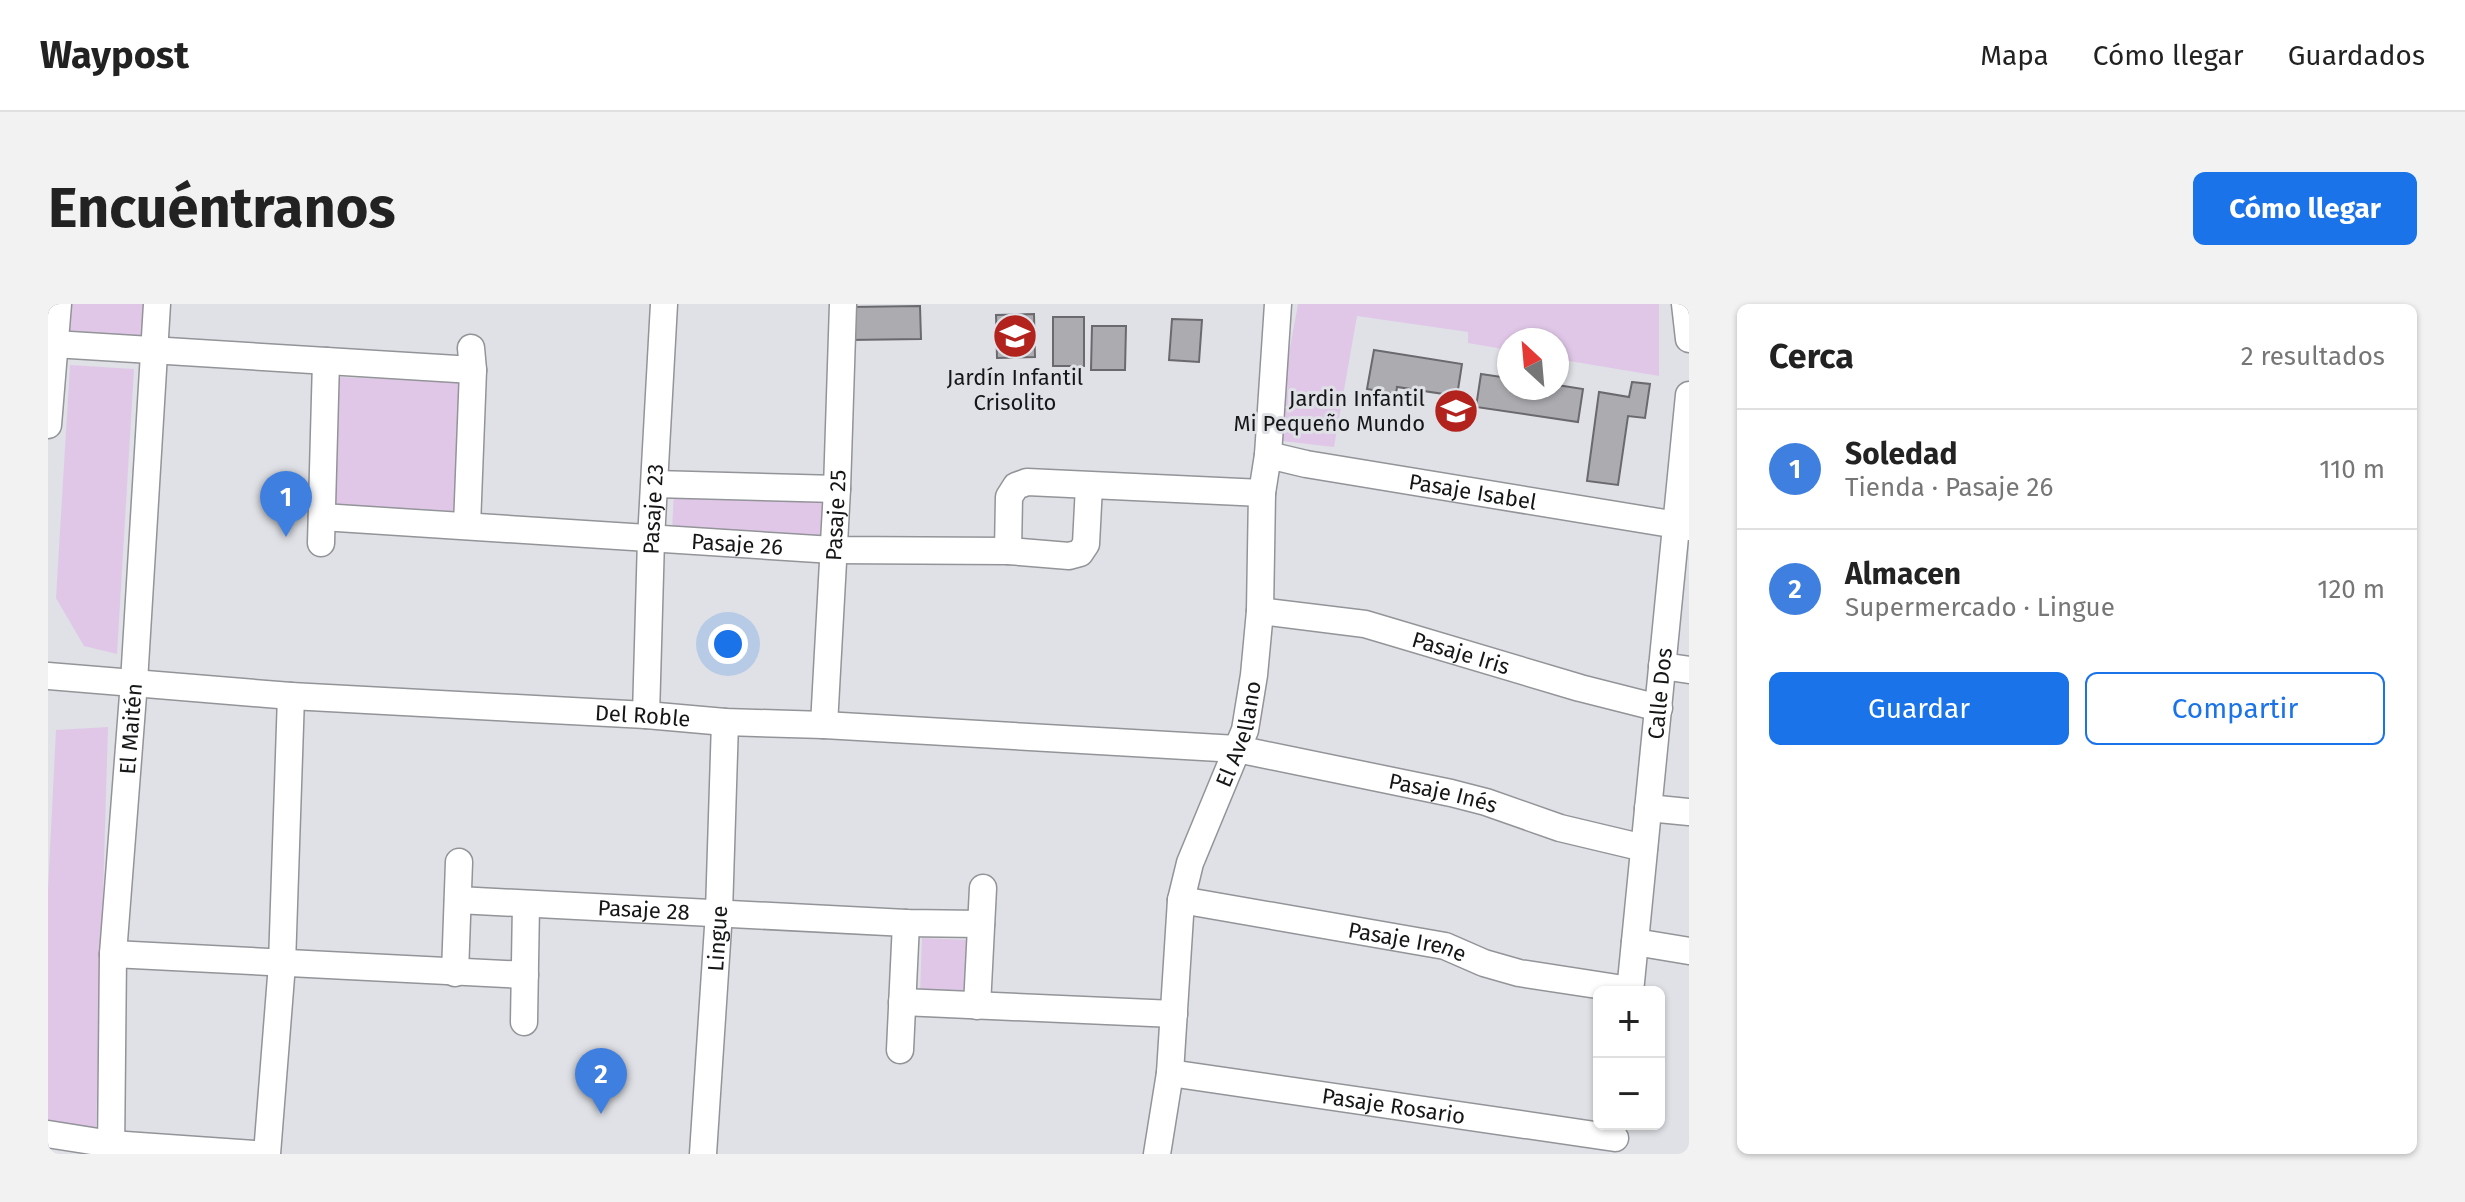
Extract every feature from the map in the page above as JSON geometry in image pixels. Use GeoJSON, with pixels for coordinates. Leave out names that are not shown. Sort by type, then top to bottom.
{"type":"FeatureCollection","features":[{"type":"Feature","properties":{"kind":"street","name":"El Maitén"},"geometry":{"type":"LineString","coordinates":[[111,1149],[113,954],[134,682],[157,304]]}},
{"type":"Feature","properties":{"kind":"street","name":"Pasaje 23"},"geometry":{"type":"LineString","coordinates":[[646,715],[651,539],[664,304]]}},
{"type":"Feature","properties":{"kind":"street","name":"Pasaje 25"},"geometry":{"type":"LineString","coordinates":[[824,725],[843,304]]}},
{"type":"Feature","properties":{"kind":"street","name":"El Avellano"},"geometry":{"type":"LineString","coordinates":[[1157,1154],[1170,1073],[1181,900],[1190,863],[1245,730],[1260,611],[1262,493],[1268,455],[1278,304]]}},
{"type":"Feature","properties":{"kind":"street"},"geometry":{"type":"LineString","coordinates":[[1685,304],[1689,339]]}},
{"type":"Feature","properties":{"kind":"street"},"geometry":{"type":"LineString","coordinates":[[48,425],[54,323],[156,350],[326,361],[472,359],[467,526]]}},
{"type":"Feature","properties":{"kind":"street","name":"Pasaje 26"},"geometry":{"type":"LineString","coordinates":[[326,361],[322,530],[467,526],[833,550],[1008,551],[1069,556],[1080,553],[1086,544],[1089,486]]}},
{"type":"Feature","properties":{"kind":"street","name":"Calle Dos"},"geometry":{"type":"LineString","coordinates":[[1631,986],[1662,666],[1682,526],[1689,395]]}},
{"type":"Feature","properties":{"kind":"street","name":"Pasaje Isabel"},"geometry":{"type":"LineString","coordinates":[[1268,455],[1306,464],[1682,526]]}},
{"type":"Feature","properties":{"kind":"street"},"geometry":{"type":"LineString","coordinates":[[1008,551],[1009,497],[1016,486],[1027,482],[1262,493]]}},
{"type":"Feature","properties":{"kind":"street"},"geometry":{"type":"LineString","coordinates":[[655,484],[837,489]]}},
{"type":"Feature","properties":{"kind":"street","name":"Pasaje Iris"},"geometry":{"type":"LineString","coordinates":[[1260,611],[1365,624],[1580,688],[1659,708]]}},
{"type":"Feature","properties":{"kind":"street"},"geometry":{"type":"LineString","coordinates":[[1662,666],[1689,670]]}},
{"type":"Feature","properties":{"kind":"street","name":"Del Roble"},"geometry":{"type":"LineString","coordinates":[[48,676],[291,696],[1237,749]]}},
{"type":"Feature","properties":{"kind":"street"},"geometry":{"type":"LineString","coordinates":[[267,1154],[282,964],[291,696]]}},
{"type":"Feature","properties":{"kind":"street","name":"Lingue"},"geometry":{"type":"LineString","coordinates":[[703,1154],[719,912],[725,722]]}},
{"type":"Feature","properties":{"kind":"street","name":"Pasaje Inés"},"geometry":{"type":"LineString","coordinates":[[1237,749],[1451,793],[1560,828],[1644,848]]}},
{"type":"Feature","properties":{"kind":"street"},"geometry":{"type":"LineString","coordinates":[[1648,808],[1689,812]]}},
{"type":"Feature","properties":{"kind":"street"},"geometry":{"type":"LineString","coordinates":[[455,973],[459,862]]}},
{"type":"Feature","properties":{"kind":"street"},"geometry":{"type":"LineString","coordinates":[[977,1006],[983,888]]}},
{"type":"Feature","properties":{"kind":"street","name":"Pasaje 28"},"geometry":{"type":"LineString","coordinates":[[458,900],[906,923],[981,924]]}},
{"type":"Feature","properties":{"kind":"street","name":"Pasaje Irene"},"geometry":{"type":"LineString","coordinates":[[1181,900],[1445,946],[1484,963],[1519,973],[1599,986]]}},
{"type":"Feature","properties":{"kind":"street"},"geometry":{"type":"LineString","coordinates":[[524,1022],[526,904]]}},
{"type":"Feature","properties":{"kind":"street"},"geometry":{"type":"LineString","coordinates":[[900,1050],[906,923]]}},
{"type":"Feature","properties":{"kind":"street"},"geometry":{"type":"LineString","coordinates":[[1635,942],[1689,951]]}},
{"type":"Feature","properties":{"kind":"street"},"geometry":{"type":"LineString","coordinates":[[113,954],[525,975]]}},
{"type":"Feature","properties":{"kind":"street"},"geometry":{"type":"LineString","coordinates":[[902,1002],[1174,1014]]}},
{"type":"Feature","properties":{"kind":"street","name":"Pasaje Rosario"},"geometry":{"type":"LineString","coordinates":[[1170,1073],[1615,1139]]}},
{"type":"Feature","properties":{"kind":"street"},"geometry":{"type":"LineString","coordinates":[[48,1134],[111,1149],[254,1154]]}},
{"type":"Feature","properties":{"kind":"shaded area"},"geometry":{"type":"Polygon","coordinates":[[[69,304],[144,304],[143,341],[66,331],[69,304]]]}},
{"type":"Feature","properties":{"kind":"shaded area"},"geometry":{"type":"Polygon","coordinates":[[[1298,304],[1659,304],[1659,376],[1569,361],[1569,328],[1497,328],[1497,348],[1468,343],[1468,332],[1357,316],[1334,447],[1282,441],[1286,370],[1298,304]]]}},
{"type":"Feature","properties":{"kind":"shaded area"},"geometry":{"type":"Polygon","coordinates":[[[70,365],[134,369],[117,654],[84,646],[56,598],[70,365]]]}},
{"type":"Feature","properties":{"kind":"shaded area"},"geometry":{"type":"Polygon","coordinates":[[[337,377],[461,382],[455,514],[326,507],[337,377]]]}},
{"type":"Feature","properties":{"kind":"shaded area"},"geometry":{"type":"Polygon","coordinates":[[[674,491],[822,496],[821,537],[672,532],[674,491]]]}},
{"type":"Feature","properties":{"kind":"shaded area"},"geometry":{"type":"Polygon","coordinates":[[[108,727],[96,1130],[48,1120],[48,890],[56,730],[108,727]]]}},
{"type":"Feature","properties":{"kind":"shaded area"},"geometry":{"type":"Polygon","coordinates":[[[922,938],[971,940],[969,995],[920,994],[922,938]]]}},
{"type":"Feature","properties":{"kind":"building"},"geometry":{"type":"Polygon","coordinates":[[[920,306],[921,339],[849,340],[849,307],[920,306]]]}},
{"type":"Feature","properties":{"kind":"building","name":"Jardín Infantil Crisolito"},"geometry":{"type":"Polygon","coordinates":[[[1034,314],[1035,357],[997,358],[996,315],[1034,314]]]}},
{"type":"Feature","properties":{"kind":"building"},"geometry":{"type":"Polygon","coordinates":[[[1053,317],[1084,317],[1084,366],[1053,366],[1053,317]]]}},
{"type":"Feature","properties":{"kind":"building"},"geometry":{"type":"Polygon","coordinates":[[[1172,319],[1202,320],[1199,362],[1169,360],[1172,319]]]}},
{"type":"Feature","properties":{"kind":"building"},"geometry":{"type":"Polygon","coordinates":[[[1092,326],[1126,326],[1125,370],[1091,370],[1092,326]]]}},
{"type":"Feature","properties":{"kind":"building"},"geometry":{"type":"Polygon","coordinates":[[[1374,350],[1462,364],[1457,396],[1397,387],[1396,394],[1367,389],[1374,350]]]}},
{"type":"Feature","properties":{"kind":"building"},"geometry":{"type":"Polygon","coordinates":[[[1481,374],[1497,376],[1497,400],[1569,400],[1569,387],[1583,389],[1578,422],[1476,407],[1481,374]]]}},
{"type":"Feature","properties":{"kind":"building"},"geometry":{"type":"Polygon","coordinates":[[[1632,382],[1650,384],[1645,418],[1628,416],[1618,485],[1587,481],[1599,392],[1629,397],[1632,382]]]}},
{"type":"Feature","properties":{"kind":"place","name":"Jardín Infantil Crisolito"},"geometry":{"type":"Point","coordinates":[1015,336]}},
{"type":"Feature","properties":{"kind":"place","name":"Jardin Infantil Mi Pequeño Mundo"},"geometry":{"type":"Point","coordinates":[1456,411]}},
{"type":"Feature","properties":{"kind":"place","name":"Soledad"},"geometry":{"type":"Point","coordinates":[286,537]}},
{"type":"Feature","properties":{"kind":"place","name":"Almacen"},"geometry":{"type":"Point","coordinates":[601,1114]}}]}
